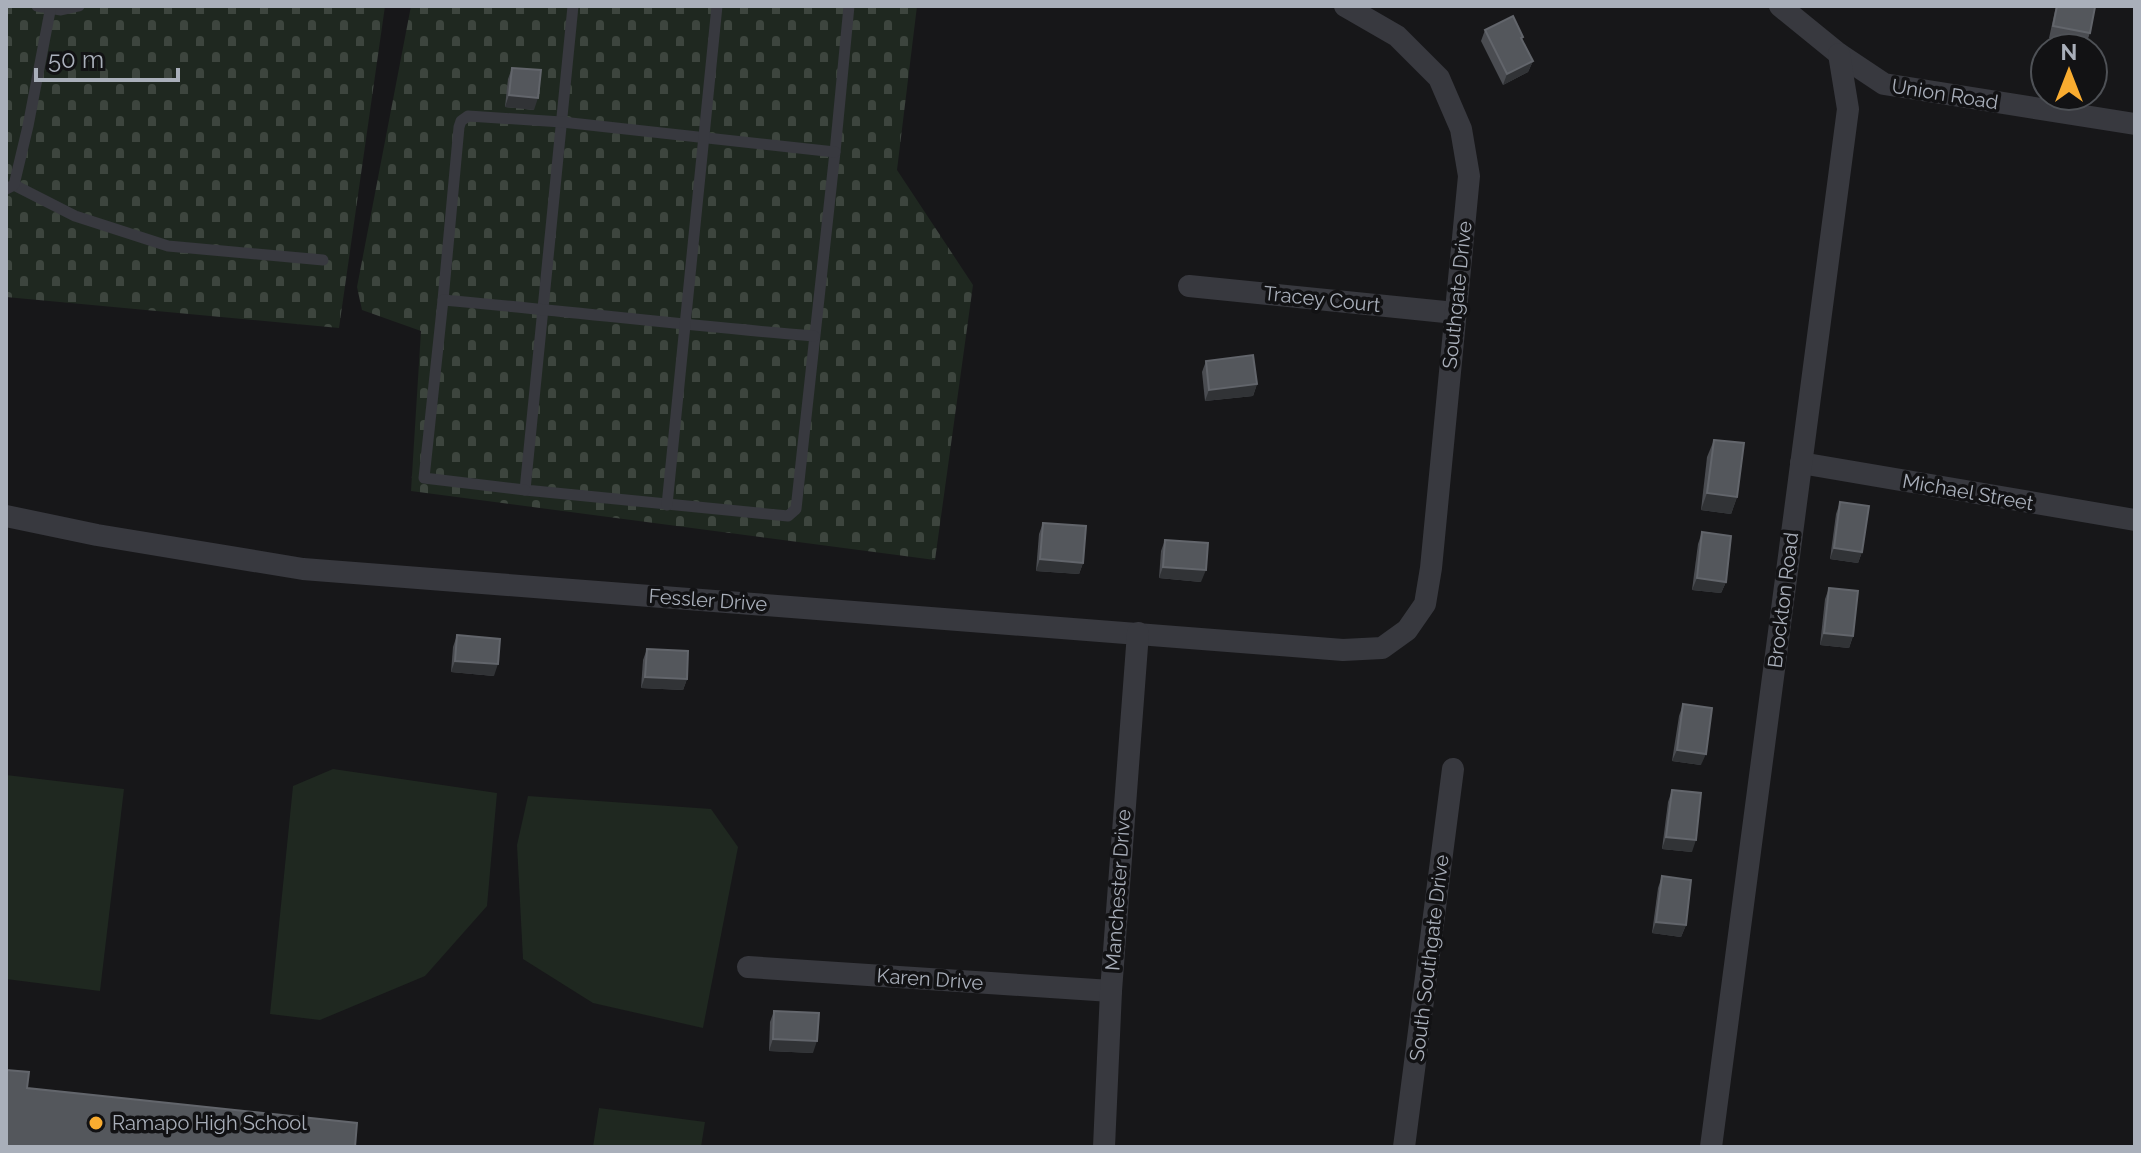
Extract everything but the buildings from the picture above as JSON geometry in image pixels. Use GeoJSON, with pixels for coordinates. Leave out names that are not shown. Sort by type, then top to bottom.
{"type":"FeatureCollection","features":[{"type":"Feature","properties":{"kind":"street","name":"Southgate Drive"},"geometry":{"type":"LineString","coordinates":[[1345,6],[1397,36],[1439,78],[1461,129],[1469,176],[1427,592],[1425,604],[1407,630]]}},
{"type":"Feature","properties":{"kind":"street","name":"Union Road"},"geometry":{"type":"LineString","coordinates":[[1780,6],[1839,54],[1884,84],[2135,124]]}},
{"type":"Feature","properties":{"kind":"street","name":"Brockton Road"},"geometry":{"type":"LineString","coordinates":[[1711,1147],[1848,109],[1839,54]]}},
{"type":"Feature","properties":{"kind":"street","name":"Tracey Court"},"geometry":{"type":"LineString","coordinates":[[1189,286],[1455,313]]}},
{"type":"Feature","properties":{"kind":"street","name":"Michael Street"},"geometry":{"type":"LineString","coordinates":[[1801,463],[2135,520]]}},
{"type":"Feature","properties":{"kind":"street","name":"Fessler Drive"},"geometry":{"type":"LineString","coordinates":[[6,516],[97,535],[303,569],[1343,650],[1382,648],[1407,630]]}},
{"type":"Feature","properties":{"kind":"street","name":"Manchester Drive"},"geometry":{"type":"LineString","coordinates":[[1104,1147],[1111,991],[1138,633]]}},
{"type":"Feature","properties":{"kind":"street","name":"South Southgate Drive"},"geometry":{"type":"LineString","coordinates":[[1404,1147],[1453,769]]}},
{"type":"Feature","properties":{"kind":"street","name":"Karen Drive"},"geometry":{"type":"LineString","coordinates":[[748,967],[1111,991]]}},
{"type":"Feature","properties":{"kind":"lane"},"geometry":{"type":"LineString","coordinates":[[37,6],[61,10],[79,6]]}},
{"type":"Feature","properties":{"kind":"lane"},"geometry":{"type":"LineString","coordinates":[[525,490],[573,6]]}},
{"type":"Feature","properties":{"kind":"lane"},"geometry":{"type":"LineString","coordinates":[[667,505],[717,6]]}},
{"type":"Feature","properties":{"kind":"lane"},"geometry":{"type":"LineString","coordinates":[[835,152],[562,122],[468,116],[461,121],[424,478],[788,516],[796,509],[835,152],[849,6]]}},
{"type":"Feature","properties":{"kind":"lane"},"geometry":{"type":"LineString","coordinates":[[51,7],[28,126],[10,187],[75,216],[168,246],[323,260]]}},
{"type":"Feature","properties":{"kind":"lane"},"geometry":{"type":"LineString","coordinates":[[443,300],[685,326],[814,336]]}},
{"type":"Feature","properties":{"kind":"green space"},"geometry":{"type":"Polygon","coordinates":[[[6,6],[385,6],[339,328],[6,297],[6,6]]]}},
{"type":"Feature","properties":{"kind":"green space"},"geometry":{"type":"Polygon","coordinates":[[[411,6],[917,6],[897,170],[973,285],[935,560],[411,491],[421,331],[362,310],[357,287],[411,6]]]}},
{"type":"Feature","properties":{"kind":"green space"},"geometry":{"type":"Polygon","coordinates":[[[333,769],[497,793],[487,906],[425,976],[320,1020],[270,1014],[293,786],[333,769]]]}},
{"type":"Feature","properties":{"kind":"green space"},"geometry":{"type":"Polygon","coordinates":[[[6,775],[124,789],[100,991],[6,979],[6,775]]]}},
{"type":"Feature","properties":{"kind":"green space"},"geometry":{"type":"Polygon","coordinates":[[[528,796],[711,809],[738,847],[703,1028],[593,1003],[523,959],[517,845],[528,796]]]}},
{"type":"Feature","properties":{"kind":"green space"},"geometry":{"type":"Polygon","coordinates":[[[599,1108],[705,1122],[701,1147],[593,1147],[599,1108]]]}},
{"type":"Feature","properties":{"kind":"place","name":"Ramapo High School"},"geometry":{"type":"Point","coordinates":[96,1123]}}]}
